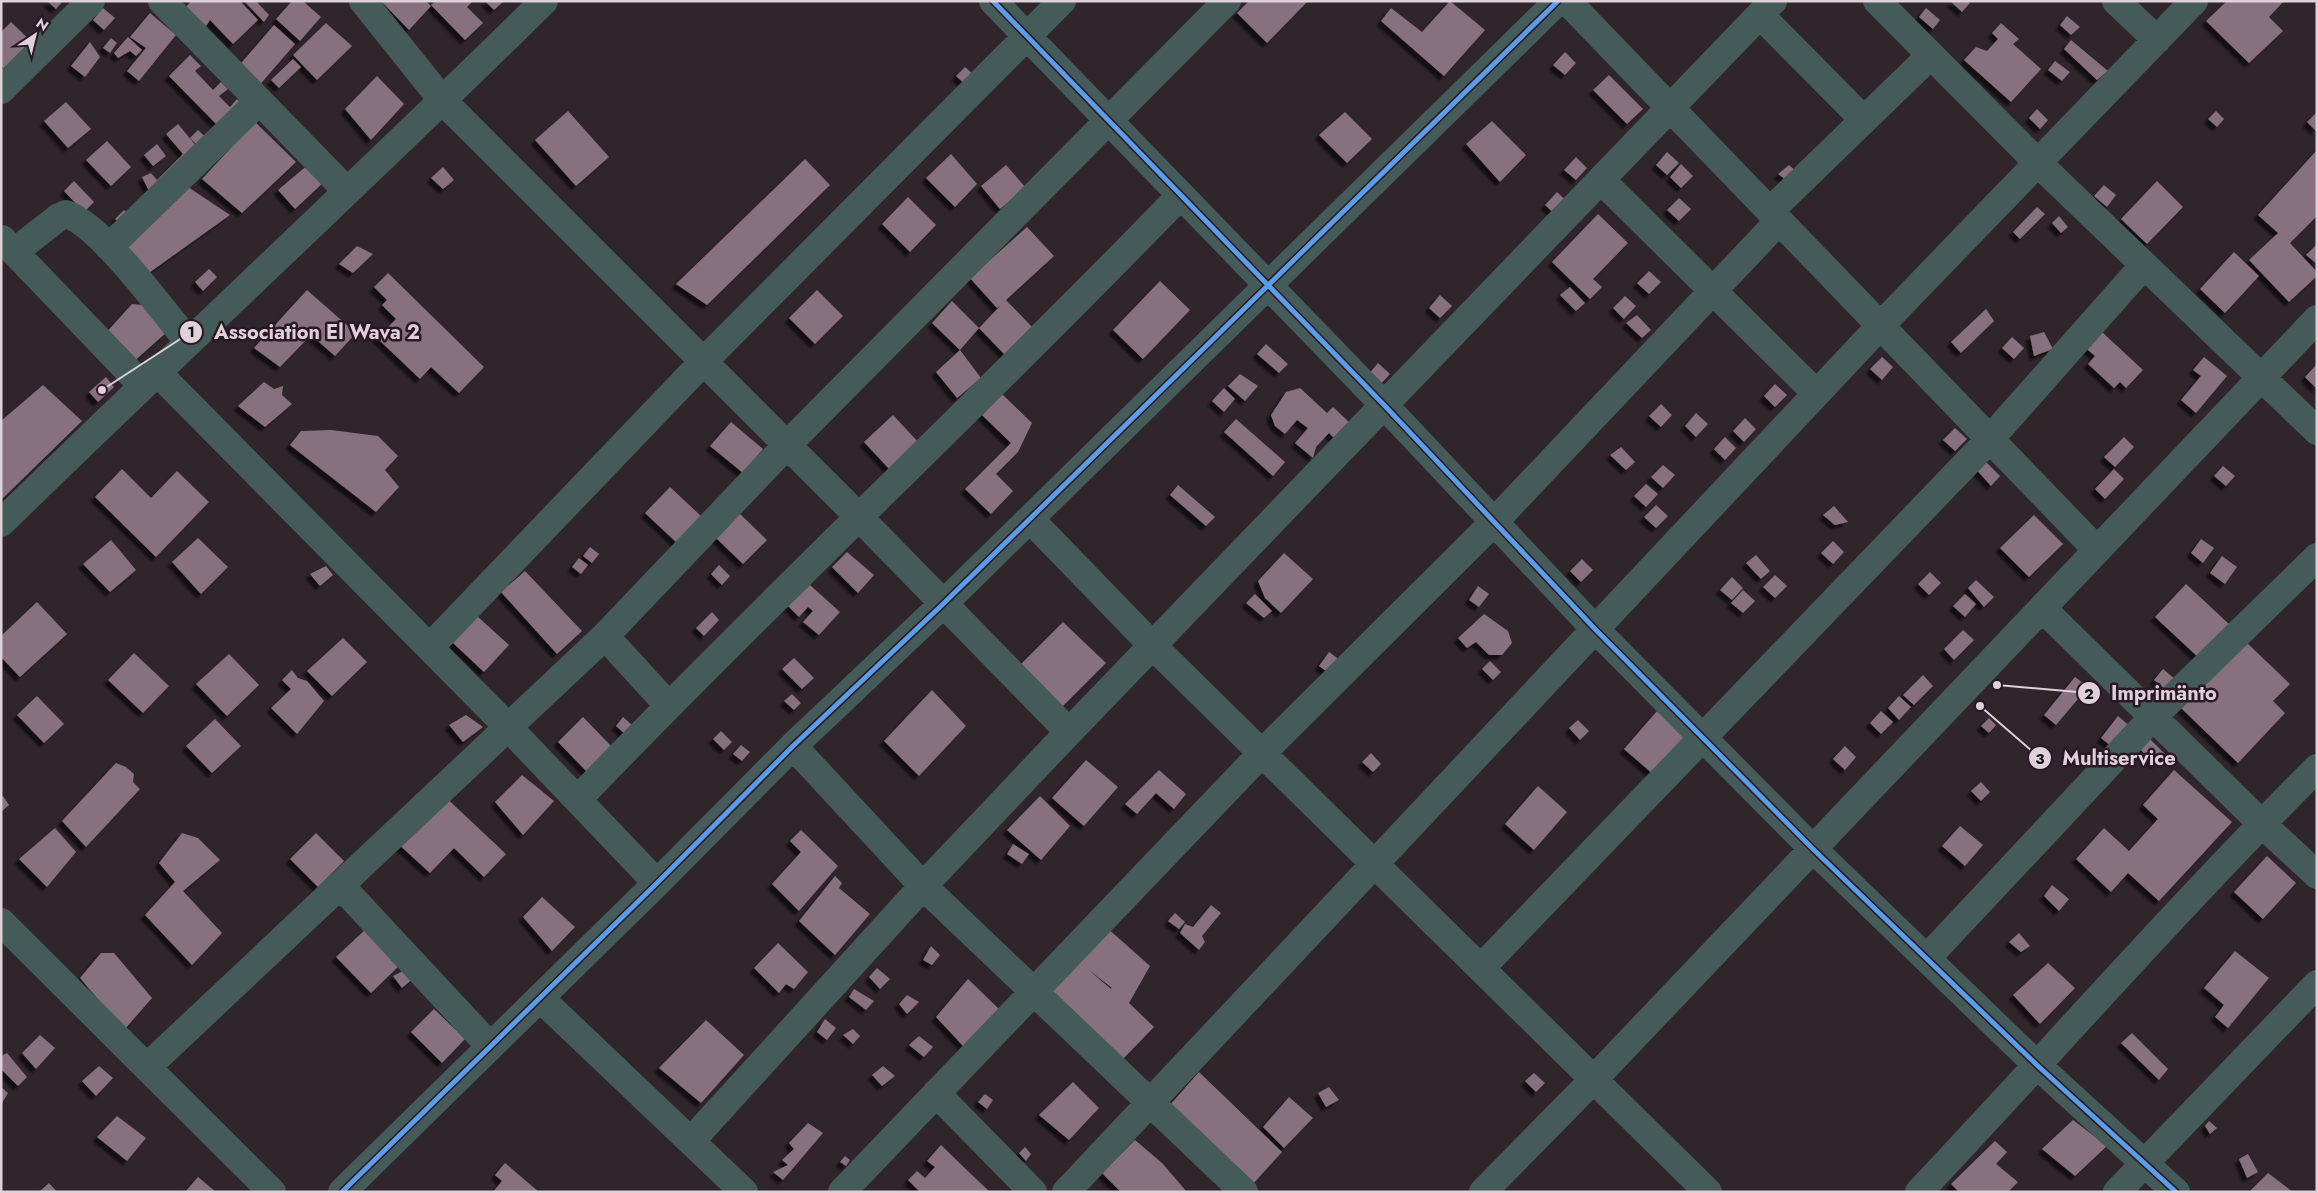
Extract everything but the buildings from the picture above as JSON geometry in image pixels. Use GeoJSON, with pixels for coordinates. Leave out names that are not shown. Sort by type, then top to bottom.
{"type":"FeatureCollection","features":[{"type":"Feature","properties":{"kind":"street"},"geometry":{"type":"LineString","coordinates":[[1,90],[90,1]]}},
{"type":"Feature","properties":{"kind":"street"},"geometry":{"type":"LineString","coordinates":[[162,1],[348,190]]}},
{"type":"Feature","properties":{"kind":"street"},"geometry":{"type":"LineString","coordinates":[[363,1],[443,101],[858,516],[942,605],[1068,732]]}},
{"type":"Feature","properties":{"kind":"street"},"geometry":{"type":"LineString","coordinates":[[1,522],[149,378],[443,101],[544,1]]}},
{"type":"Feature","properties":{"kind":"street"},"geometry":{"type":"LineString","coordinates":[[992,1],[1385,406],[1595,629],[1813,849],[2038,1066],[2176,1192]]}},
{"type":"Feature","properties":{"kind":"street"},"geometry":{"type":"LineString","coordinates":[[430,647],[702,362],[1062,1]]}},
{"type":"Feature","properties":{"kind":"street"},"geometry":{"type":"LineString","coordinates":[[147,1068],[605,636],[786,446],[1227,1]]}},
{"type":"Feature","properties":{"kind":"street"},"geometry":{"type":"LineString","coordinates":[[342,1192],[657,883],[793,746],[942,605],[1558,1]]}},
{"type":"Feature","properties":{"kind":"street"},"geometry":{"type":"LineString","coordinates":[[1567,1],[2097,550]]}},
{"type":"Feature","properties":{"kind":"street"},"geometry":{"type":"LineString","coordinates":[[1877,1],[2038,163],[2317,431]]}},
{"type":"Feature","properties":{"kind":"street"},"geometry":{"type":"LineString","coordinates":[[2116,1],[2157,40]]}},
{"type":"Feature","properties":{"kind":"street"},"geometry":{"type":"LineString","coordinates":[[1066,1192],[1816,393],[2194,1]]}},
{"type":"Feature","properties":{"kind":"street"},"geometry":{"type":"LineString","coordinates":[[691,1141],[923,886],[1068,732],[1385,406],[1767,8],[1864,120]]}},
{"type":"Feature","properties":{"kind":"street"},"geometry":{"type":"LineString","coordinates":[[842,1192],[1262,753],[1494,522],[1713,291],[1775,216],[1864,120],[1931,55]]}},
{"type":"Feature","properties":{"kind":"street"},"geometry":{"type":"LineString","coordinates":[[109,247],[259,101]]}},
{"type":"Feature","properties":{"kind":"street"},"geometry":{"type":"LineString","coordinates":[[1601,180],[1816,393]]}},
{"type":"Feature","properties":{"kind":"street"},"geometry":{"type":"LineString","coordinates":[[578,799],[668,705],[858,516],[1073,307],[1180,196]]}},
{"type":"Feature","properties":{"kind":"street"},"geometry":{"type":"LineString","coordinates":[[188,341],[109,247],[92,230],[73,216],[66,214],[8,245],[430,647],[657,883]]}},
{"type":"Feature","properties":{"kind":"street"},"geometry":{"type":"LineString","coordinates":[[1481,968],[1990,439],[2144,266]]}},
{"type":"Feature","properties":{"kind":"street"},"geometry":{"type":"LineString","coordinates":[[1483,1192],[1593,1080],[2317,319]]}},
{"type":"Feature","properties":{"kind":"street"},"geometry":{"type":"LineString","coordinates":[[1030,519],[1152,645],[1708,1192]]}},
{"type":"Feature","properties":{"kind":"street"},"geometry":{"type":"LineString","coordinates":[[1927,958],[2153,717],[2317,557]]}},
{"type":"Feature","properties":{"kind":"street"},"geometry":{"type":"LineString","coordinates":[[2042,608],[2261,823],[2317,874]]}},
{"type":"Feature","properties":{"kind":"street"},"geometry":{"type":"LineString","coordinates":[[605,636],[668,705]]}},
{"type":"Feature","properties":{"kind":"street"},"geometry":{"type":"LineString","coordinates":[[793,746],[923,886],[1244,1192]]}},
{"type":"Feature","properties":{"kind":"street"},"geometry":{"type":"LineString","coordinates":[[1919,1192],[2038,1066],[2261,823],[2317,768]]}},
{"type":"Feature","properties":{"kind":"street"},"geometry":{"type":"LineString","coordinates":[[340,885],[490,1046]]}},
{"type":"Feature","properties":{"kind":"street"},"geometry":{"type":"LineString","coordinates":[[1,922],[272,1192]]}},
{"type":"Feature","properties":{"kind":"street"},"geometry":{"type":"LineString","coordinates":[[2118,1192],[2317,984]]}},
{"type":"Feature","properties":{"kind":"street"},"geometry":{"type":"LineString","coordinates":[[540,998],[744,1192]]}},
{"type":"Feature","properties":{"kind":"street"},"geometry":{"type":"LineString","coordinates":[[936,1092],[1033,1192]]}},
{"type":"Feature","properties":{"kind":"cycle path"},"geometry":{"type":"LineString","coordinates":[[993,1],[1385,406],[1595,629],[1813,849],[2038,1066],[2176,1192]]}},
{"type":"Feature","properties":{"kind":"cycle path"},"geometry":{"type":"LineString","coordinates":[[342,1192],[657,883],[793,746],[942,605],[1558,1]]}},
{"type":"Feature","properties":{"kind":"place","name":"Association El Wava 2"},"geometry":{"type":"Point","coordinates":[102,390]}},
{"type":"Feature","properties":{"kind":"place","name":"Imprimänto"},"geometry":{"type":"Point","coordinates":[1997,685]}},
{"type":"Feature","properties":{"kind":"place","name":"Multiservice"},"geometry":{"type":"Point","coordinates":[1980,706]}}]}
